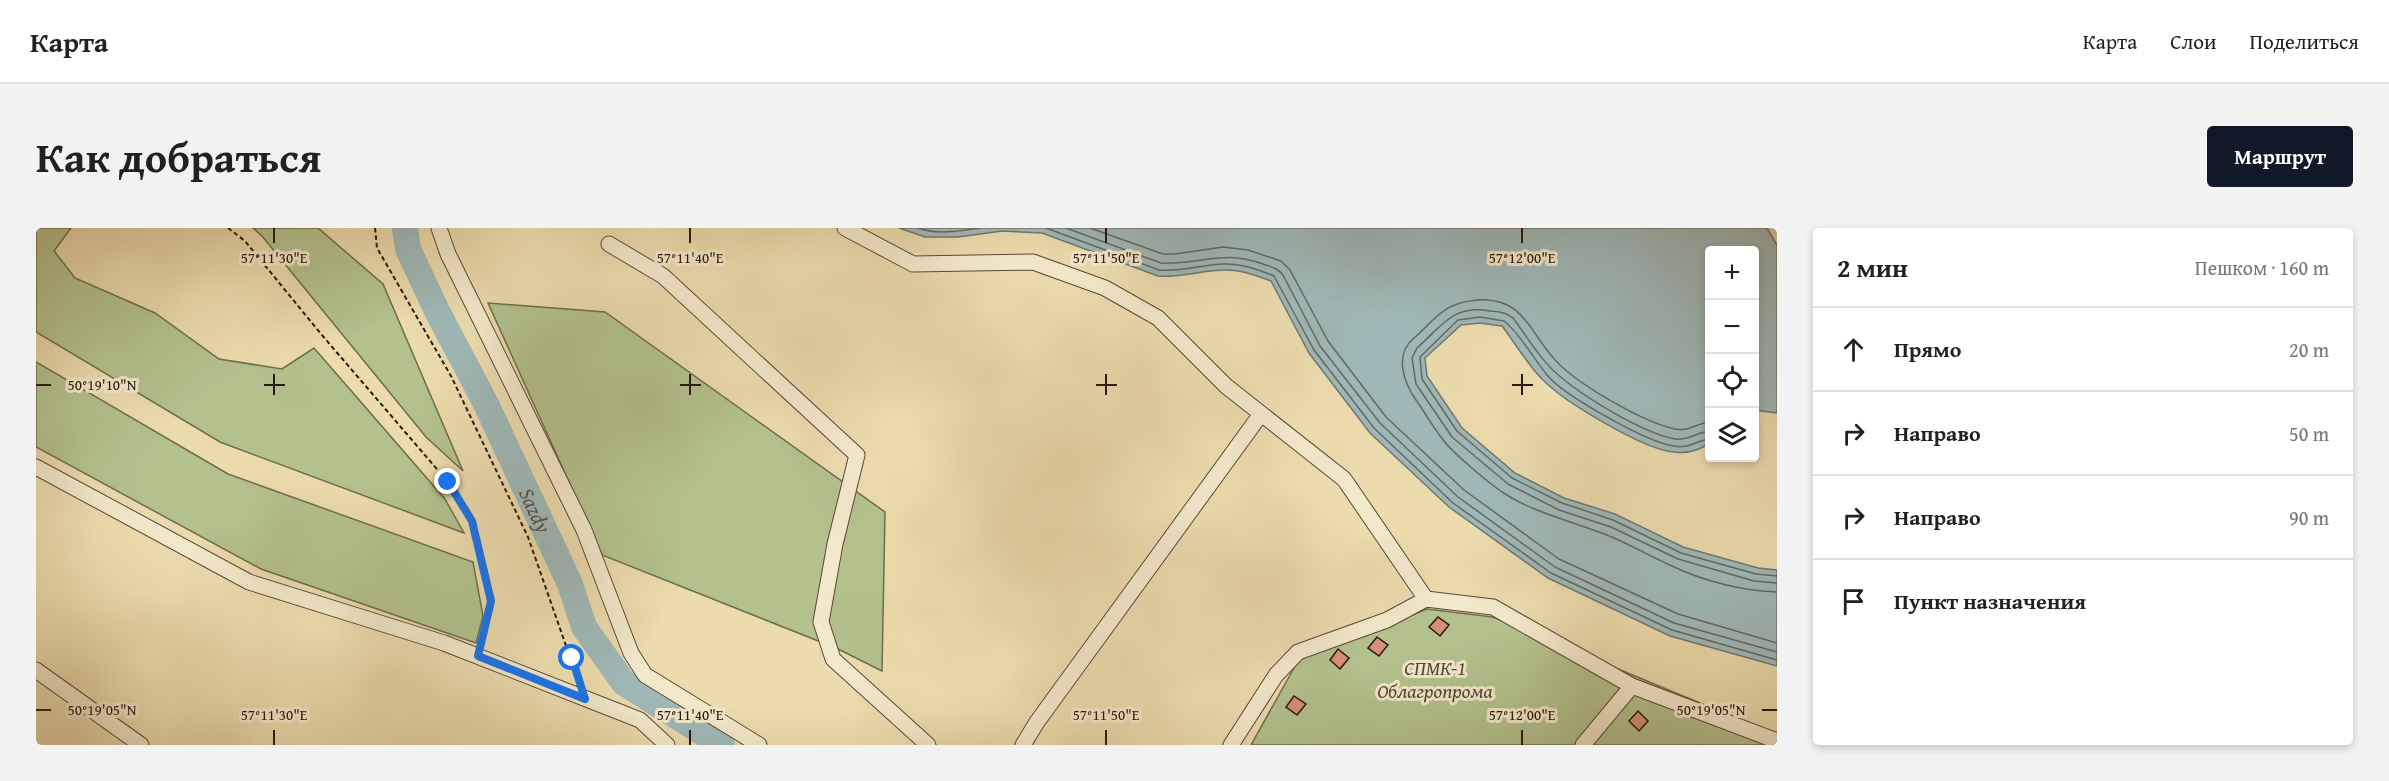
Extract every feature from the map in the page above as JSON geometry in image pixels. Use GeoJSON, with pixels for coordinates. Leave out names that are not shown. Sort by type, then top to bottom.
{"type":"FeatureCollection","features":[{"type":"Feature","properties":{"kind":"lane"},"geometry":{"type":"LineString","coordinates":[[439,228],[448,254],[584,530],[631,653],[645,675],[759,745]]}},
{"type":"Feature","properties":{"kind":"lane"},"geometry":{"type":"LineString","coordinates":[[845,228],[913,264],[1033,262],[1105,288],[1158,318],[1226,386],[1344,479],[1426,599]]}},
{"type":"Feature","properties":{"kind":"lane"},"geometry":{"type":"LineString","coordinates":[[609,244],[663,276],[857,455],[835,544],[821,622],[833,660],[919,734],[928,745]]}},
{"type":"Feature","properties":{"kind":"lane"},"geometry":{"type":"LineString","coordinates":[[1023,745],[1037,722],[1261,414]]}},
{"type":"Feature","properties":{"kind":"lane"},"geometry":{"type":"LineString","coordinates":[[36,467],[249,582],[444,643],[478,656],[640,720],[667,745]]}},
{"type":"Feature","properties":{"kind":"lane"},"geometry":{"type":"LineString","coordinates":[[1231,745],[1276,675],[1299,652],[1387,620],[1426,599],[1493,607],[1632,686],[1776,742]]}},
{"type":"Feature","properties":{"kind":"lane"},"geometry":{"type":"LineString","coordinates":[[36,670],[141,745]]}},
{"type":"Feature","properties":{"kind":"lane"},"geometry":{"type":"LineString","coordinates":[[1583,745],[1632,686]]}},
{"type":"Feature","properties":{"kind":"path"},"geometry":{"type":"LineString","coordinates":[[228,228],[244,241],[448,482],[472,521],[491,601],[478,656]]}},
{"type":"Feature","properties":{"kind":"path"},"geometry":{"type":"LineString","coordinates":[[375,228],[376,248],[451,376],[528,537],[585,699]]}},
{"type":"Feature","properties":{"kind":"green space"},"geometry":{"type":"Polygon","coordinates":[[[36,228],[71,228],[54,251],[75,278],[155,313],[219,359],[282,369],[314,348],[445,499],[464,533],[220,442],[36,332],[36,228]]]}},
{"type":"Feature","properties":{"kind":"green space"},"geometry":{"type":"Polygon","coordinates":[[[253,228],[318,228],[383,284],[463,471],[426,437],[262,236],[253,228]]]}},
{"type":"Feature","properties":{"kind":"green space"},"geometry":{"type":"Polygon","coordinates":[[[488,303],[605,312],[885,512],[882,671],[836,648],[602,555],[488,303]]]}},
{"type":"Feature","properties":{"kind":"green space"},"geometry":{"type":"Polygon","coordinates":[[[36,362],[228,474],[473,562],[483,616],[476,643],[261,569],[36,447],[36,362]]]}},
{"type":"Feature","properties":{"kind":"green space","name":"СПМК-1 Облагропрома"},"geometry":{"type":"Polygon","coordinates":[[[1427,609],[1493,617],[1777,735],[1777,745],[1251,745],[1299,659],[1427,609]]]}},
{"type":"Feature","properties":{"kind":"water"},"geometry":{"type":"Polygon","coordinates":[[[899,228],[1767,228],[1777,245],[1777,413],[1759,411],[1759,246],[1705,246],[1705,446],[1697,450],[1679,452],[1644,443],[1570,402],[1539,376],[1502,326],[1480,323],[1461,325],[1425,358],[1427,376],[1462,428],[1515,473],[1564,498],[1615,514],[1683,547],[1758,568],[1777,570],[1777,666],[1670,636],[1548,578],[1449,507],[1370,433],[1309,353],[1271,281],[1231,270],[1158,276],[1042,233],[1002,231],[958,237],[925,237],[899,228]]]}},
{"type":"Feature","properties":{"kind":"building"},"geometry":{"type":"Polygon","coordinates":[[[1438,617],[1449,625],[1440,636],[1429,627],[1438,617]]]}},
{"type":"Feature","properties":{"kind":"building"},"geometry":{"type":"Polygon","coordinates":[[[1377,637],[1388,645],[1379,656],[1368,648],[1377,637]]]}},
{"type":"Feature","properties":{"kind":"building"},"geometry":{"type":"Polygon","coordinates":[[[1338,649],[1349,658],[1340,669],[1330,660],[1338,649]]]}},
{"type":"Feature","properties":{"kind":"building"},"geometry":{"type":"Polygon","coordinates":[[[1294,696],[1306,704],[1297,715],[1286,707],[1294,696]]]}},
{"type":"Feature","properties":{"kind":"building"},"geometry":{"type":"Polygon","coordinates":[[[1638,711],[1648,721],[1639,731],[1629,721],[1638,711]]]}},
{"type":"Feature","properties":{"kind":"waterway","name":"Sazdy"},"geometry":{"type":"LineString","coordinates":[[405,228],[408,249],[437,311],[486,404],[570,584],[584,627],[624,683],[722,745]]}},
{"type":"Feature","properties":{"kind":"route"},"geometry":{"type":"LineString","coordinates":[[448,482],[472,521],[491,601],[478,656],[585,699],[572,658]]}}]}
